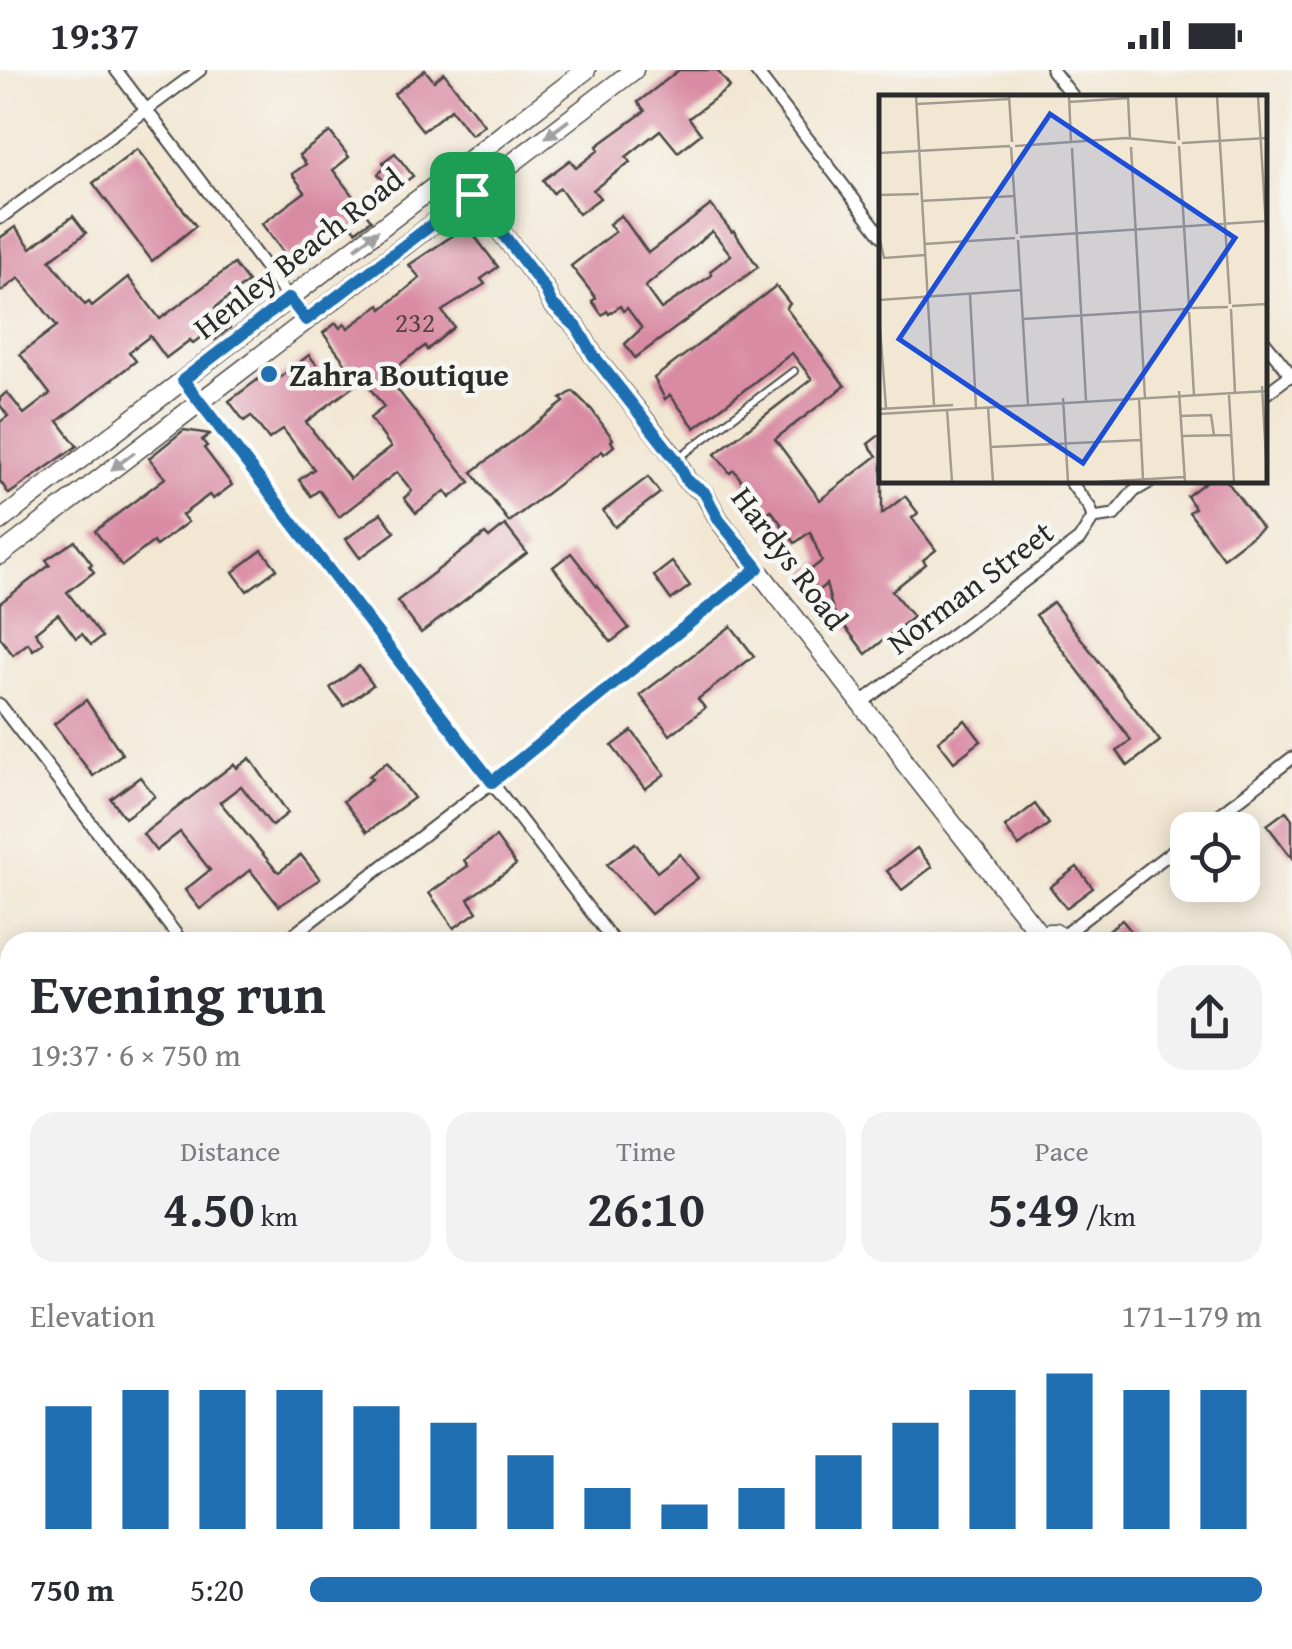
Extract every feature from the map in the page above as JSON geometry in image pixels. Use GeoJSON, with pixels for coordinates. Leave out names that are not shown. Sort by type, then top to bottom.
{"type":"FeatureCollection","features":[{"type":"Feature","properties":{"kind":"main road","name":"Henley Beach Road"},"geometry":{"type":"LineString","coordinates":[[0,521],[586,70]]}},
{"type":"Feature","properties":{"kind":"main road","name":"Henley Beach Road"},"geometry":{"type":"LineString","coordinates":[[0,555],[634,70]]}},
{"type":"Feature","properties":{"kind":"main road","name":"Hardys Road"},"geometry":{"type":"LineString","coordinates":[[454,171],[545,289],[552,304],[577,327],[593,355],[676,460],[687,481],[704,492],[719,520],[862,703],[874,724],[894,740],[904,762],[1033,932]]}},
{"type":"Feature","properties":{"kind":"street"},"geometry":{"type":"LineString","coordinates":[[116,70],[306,320]]}},
{"type":"Feature","properties":{"kind":"street"},"geometry":{"type":"LineString","coordinates":[[0,218],[200,70]]}},
{"type":"Feature","properties":{"kind":"street"},"geometry":{"type":"LineString","coordinates":[[755,70],[879,232]]}},
{"type":"Feature","properties":{"kind":"street"},"geometry":{"type":"LineString","coordinates":[[1052,70],[1072,95]]}},
{"type":"Feature","properties":{"kind":"street"},"geometry":{"type":"LineString","coordinates":[[1267,344],[1292,375],[1267,394]]}},
{"type":"Feature","properties":{"kind":"street"},"geometry":{"type":"LineString","coordinates":[[183,380],[606,932]]}},
{"type":"Feature","properties":{"kind":"street"},"geometry":{"type":"LineString","coordinates":[[1070,482],[1090,508],[1092,518]]}},
{"type":"Feature","properties":{"kind":"street","name":"Norman Street"},"geometry":{"type":"LineString","coordinates":[[862,703],[1079,540],[1092,518],[1114,515],[1134,492],[1150,482]]}},
{"type":"Feature","properties":{"kind":"street"},"geometry":{"type":"LineString","coordinates":[[297,932],[492,782],[758,568]]}},
{"type":"Feature","properties":{"kind":"street"},"geometry":{"type":"LineString","coordinates":[[0,704],[174,932]]}},
{"type":"Feature","properties":{"kind":"street"},"geometry":{"type":"LineString","coordinates":[[1223,812],[1292,758]]}},
{"type":"Feature","properties":{"kind":"street"},"geometry":{"type":"LineString","coordinates":[[1073,932],[1170,854]]}},
{"type":"Feature","properties":{"kind":"lane"},"geometry":{"type":"LineString","coordinates":[[676,460],[794,370]]}},
{"type":"Feature","properties":{"kind":"building"},"geometry":{"type":"Polygon","coordinates":[[[425,70],[434,81],[444,73],[484,125],[471,135],[451,109],[423,131],[394,94],[425,70]]]}},
{"type":"Feature","properties":{"kind":"building"},"geometry":{"type":"Polygon","coordinates":[[[679,70],[717,70],[730,87],[689,118],[701,134],[678,152],[660,130],[626,157],[630,162],[593,190],[600,198],[579,214],[560,188],[553,193],[543,180],[570,160],[576,168],[599,150],[597,146],[645,111],[638,102],[679,70]]]}},
{"type":"Feature","properties":{"kind":"building"},"geometry":{"type":"Polygon","coordinates":[[[330,132],[349,157],[333,170],[371,220],[356,231],[348,220],[338,228],[333,222],[289,260],[262,224],[305,192],[292,174],[306,164],[299,155],[330,132]]]}},
{"type":"Feature","properties":{"kind":"building"},"geometry":{"type":"Polygon","coordinates":[[[137,149],[196,226],[152,261],[93,183],[137,149]]]}},
{"type":"Feature","properties":{"kind":"building"},"geometry":{"type":"Polygon","coordinates":[[[395,153],[413,176],[392,192],[378,174],[386,167],[383,162],[395,153]]]}},
{"type":"Feature","properties":{"kind":"building"},"geometry":{"type":"Polygon","coordinates":[[[711,205],[758,267],[635,358],[625,344],[642,328],[627,308],[623,311],[620,306],[602,315],[592,301],[596,298],[571,266],[615,232],[609,224],[621,215],[648,253],[711,205]],[[712,231],[645,287],[661,309],[712,275],[710,271],[731,255],[712,231]]]}},
{"type":"Feature","properties":{"kind":"building"},"geometry":{"type":"Polygon","coordinates":[[[73,216],[86,233],[50,260],[85,305],[89,302],[92,306],[128,277],[160,319],[234,264],[248,282],[215,308],[230,328],[215,340],[209,331],[166,358],[150,336],[129,352],[136,361],[58,421],[77,446],[9,494],[0,481],[0,422],[8,416],[0,398],[7,392],[24,414],[50,394],[20,354],[57,326],[19,278],[0,292],[0,238],[15,227],[31,248],[73,216]]]}},
{"type":"Feature","properties":{"kind":"building"},"geometry":{"type":"Polygon","coordinates":[[[467,226],[498,267],[481,279],[485,284],[442,311],[454,327],[427,350],[425,346],[386,375],[470,482],[450,498],[445,491],[416,513],[404,498],[412,491],[397,472],[339,517],[319,490],[311,496],[299,480],[314,469],[283,429],[269,439],[251,416],[244,421],[229,401],[272,369],[279,378],[309,355],[327,378],[346,364],[323,333],[336,323],[340,328],[345,324],[348,328],[380,305],[382,309],[420,278],[409,265],[467,226]],[[363,379],[306,422],[350,479],[391,447],[370,418],[384,407],[363,379]]]}},
{"type":"Feature","properties":{"kind":"building"},"geometry":{"type":"Polygon","coordinates":[[[776,286],[790,304],[786,308],[845,386],[775,439],[820,500],[877,456],[868,444],[879,435],[882,514],[905,496],[918,513],[912,518],[936,550],[923,560],[926,564],[892,591],[913,617],[866,654],[833,611],[826,584],[818,591],[805,574],[822,561],[810,532],[795,543],[771,510],[766,514],[734,470],[730,473],[715,454],[812,379],[792,353],[695,428],[670,395],[665,399],[654,378],[776,286]]]}},
{"type":"Feature","properties":{"kind":"building"},"geometry":{"type":"Polygon","coordinates":[[[573,391],[592,410],[614,446],[509,522],[472,472],[573,391]]]}},
{"type":"Feature","properties":{"kind":"building"},"geometry":{"type":"Polygon","coordinates":[[[184,430],[210,434],[202,440],[207,446],[204,448],[232,485],[213,499],[209,495],[182,515],[188,522],[122,566],[95,531],[165,478],[149,458],[184,430]]]}},
{"type":"Feature","properties":{"kind":"building"},"geometry":{"type":"Polygon","coordinates":[[[648,477],[660,493],[615,527],[603,511],[648,477]]]}},
{"type":"Feature","properties":{"kind":"building"},"geometry":{"type":"Polygon","coordinates":[[[1205,482],[1228,482],[1262,528],[1223,558],[1189,512],[1195,508],[1187,496],[1205,482]]]}},
{"type":"Feature","properties":{"kind":"building"},"geometry":{"type":"Polygon","coordinates":[[[381,513],[395,532],[360,558],[346,539],[381,513]]]}},
{"type":"Feature","properties":{"kind":"building"},"geometry":{"type":"Polygon","coordinates":[[[505,525],[527,553],[421,633],[397,601],[485,534],[489,538],[505,525]]]}},
{"type":"Feature","properties":{"kind":"building"},"geometry":{"type":"Polygon","coordinates":[[[75,541],[94,572],[67,592],[102,637],[91,645],[82,634],[76,638],[58,614],[35,632],[43,643],[33,650],[28,643],[13,655],[0,637],[0,603],[50,565],[46,560],[75,541]]]}},
{"type":"Feature","properties":{"kind":"building"},"geometry":{"type":"Polygon","coordinates":[[[262,550],[277,569],[247,591],[233,572],[262,550]]]}},
{"type":"Feature","properties":{"kind":"building"},"geometry":{"type":"Polygon","coordinates":[[[571,553],[629,628],[611,642],[553,567],[571,553]]]}},
{"type":"Feature","properties":{"kind":"building"},"geometry":{"type":"Polygon","coordinates":[[[672,562],[690,586],[671,600],[654,576],[672,562]]]}},
{"type":"Feature","properties":{"kind":"building"},"geometry":{"type":"Polygon","coordinates":[[[1053,602],[1160,741],[1128,766],[1117,751],[1131,740],[1036,615],[1053,602]]]}},
{"type":"Feature","properties":{"kind":"building"},"geometry":{"type":"Polygon","coordinates":[[[731,626],[754,656],[698,699],[705,708],[670,735],[640,695],[731,626]]]}},
{"type":"Feature","properties":{"kind":"building"},"geometry":{"type":"Polygon","coordinates":[[[359,666],[373,685],[344,706],[330,688],[359,666]]]}},
{"type":"Feature","properties":{"kind":"building"},"geometry":{"type":"Polygon","coordinates":[[[86,700],[122,754],[93,776],[54,724],[86,700]]]}},
{"type":"Feature","properties":{"kind":"building"},"geometry":{"type":"Polygon","coordinates":[[[965,720],[981,741],[954,762],[938,741],[965,720]]]}},
{"type":"Feature","properties":{"kind":"building"},"geometry":{"type":"Polygon","coordinates":[[[632,731],[665,774],[645,789],[612,746],[632,731]]]}},
{"type":"Feature","properties":{"kind":"building"},"geometry":{"type":"Polygon","coordinates":[[[250,758],[288,813],[272,826],[241,786],[220,802],[276,870],[279,872],[301,855],[320,879],[279,906],[250,870],[200,909],[185,890],[210,870],[180,832],[156,851],[143,834],[234,764],[237,768],[250,758]]]}},
{"type":"Feature","properties":{"kind":"building"},"geometry":{"type":"Polygon","coordinates":[[[387,762],[414,798],[367,832],[343,801],[387,762]]]}},
{"type":"Feature","properties":{"kind":"building"},"geometry":{"type":"Polygon","coordinates":[[[140,777],[155,796],[125,818],[111,799],[140,777]]]}},
{"type":"Feature","properties":{"kind":"building"},"geometry":{"type":"Polygon","coordinates":[[[1035,804],[1049,824],[1019,846],[1005,827],[1035,804]]]}},
{"type":"Feature","properties":{"kind":"building"},"geometry":{"type":"Polygon","coordinates":[[[1286,811],[1292,819],[1292,858],[1267,825],[1286,811]]]}},
{"type":"Feature","properties":{"kind":"building"},"geometry":{"type":"Polygon","coordinates":[[[496,837],[516,865],[468,899],[477,912],[454,928],[429,893],[468,866],[464,860],[496,837]]]}},
{"type":"Feature","properties":{"kind":"building"},"geometry":{"type":"Polygon","coordinates":[[[635,843],[657,872],[680,854],[698,878],[651,914],[607,864],[635,843]]]}},
{"type":"Feature","properties":{"kind":"building"},"geometry":{"type":"Polygon","coordinates":[[[917,848],[932,867],[902,890],[887,871],[917,848]]]}},
{"type":"Feature","properties":{"kind":"building"},"geometry":{"type":"Polygon","coordinates":[[[1077,867],[1093,888],[1066,908],[1050,887],[1077,867]]]}},
{"type":"Feature","properties":{"kind":"building"},"geometry":{"type":"Polygon","coordinates":[[[1122,920],[1132,932],[1106,932],[1122,920]]]}},
{"type":"Feature","properties":{"kind":"place","name":"Zahra Boutique"},"geometry":{"type":"Point","coordinates":[269,374]}},
{"type":"Feature","properties":{"kind":"route"},"geometry":{"type":"LineString","coordinates":[[472,194],[545,289],[552,304],[577,327],[593,355],[676,460],[687,481],[704,492],[719,520],[758,568],[492,782],[183,380],[289,298],[306,320],[472,194]]}}]}
